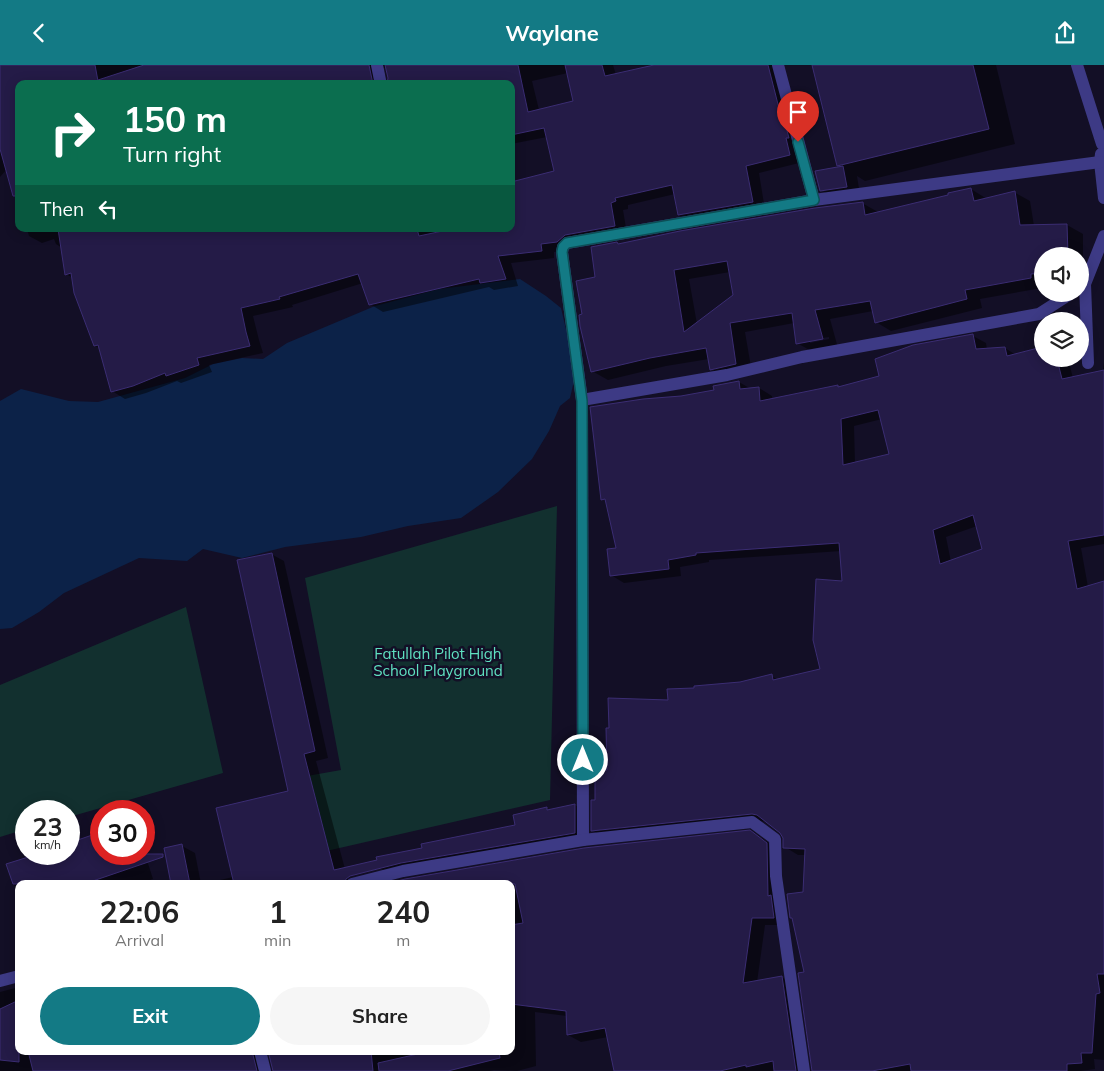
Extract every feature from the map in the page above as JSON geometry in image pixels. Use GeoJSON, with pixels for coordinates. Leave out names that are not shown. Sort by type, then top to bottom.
{"type":"FeatureCollection","features":[{"type":"Feature","properties":{"kind":"street"},"geometry":{"type":"LineString","coordinates":[[377,65],[380,80]]}},
{"type":"Feature","properties":{"kind":"street"},"geometry":{"type":"LineString","coordinates":[[778,65],[814,200]]}},
{"type":"Feature","properties":{"kind":"street"},"geometry":{"type":"LineString","coordinates":[[1077,65],[1103,143],[1100,162],[1104,198]]}},
{"type":"Feature","properties":{"kind":"street"},"geometry":{"type":"LineString","coordinates":[[583,840],[582,401],[562,252],[563,247],[567,243],[814,200],[1100,162]]}},
{"type":"Feature","properties":{"kind":"street"},"geometry":{"type":"LineString","coordinates":[[1089,272],[1104,236]]}},
{"type":"Feature","properties":{"kind":"street"},"geometry":{"type":"LineString","coordinates":[[582,401],[727,375],[802,357],[1039,314],[1058,302]]}},
{"type":"Feature","properties":{"kind":"street"},"geometry":{"type":"LineString","coordinates":[[368,880],[403,871],[583,840],[752,823],[775,839],[776,876],[804,1071]]}},
{"type":"Feature","properties":{"kind":"street"},"geometry":{"type":"LineString","coordinates":[[0,981],[15,977]]}},
{"type":"Feature","properties":{"kind":"street"},"geometry":{"type":"LineString","coordinates":[[261,1055],[265,1071]]}},
{"type":"Feature","properties":{"kind":"green space","name":"Fatullah Pilot High School Playground"},"geometry":{"type":"Polygon","coordinates":[[[557,506],[550,800],[322,852],[307,776],[341,770],[305,578],[557,506]]]}},
{"type":"Feature","properties":{"kind":"green space"},"geometry":{"type":"Polygon","coordinates":[[[186,607],[223,773],[128,800],[90,800],[90,811],[80,814],[80,800],[15,800],[15,832],[0,837],[0,685],[186,607]]]}},
{"type":"Feature","properties":{"kind":"water"},"geometry":{"type":"Polygon","coordinates":[[[520,279],[561,308],[576,372],[570,398],[560,406],[549,431],[532,459],[498,492],[461,518],[408,526],[361,537],[285,547],[242,558],[203,549],[187,561],[139,558],[64,593],[39,612],[12,628],[0,629],[0,401],[21,389],[69,401],[98,402],[185,378],[213,364],[242,358],[263,359],[287,343],[375,306],[439,289],[520,279]]]}},
{"type":"Feature","properties":{"kind":"building"},"geometry":{"type":"Polygon","coordinates":[[[0,65],[95,65],[98,80],[15,80],[15,196],[13,196],[0,149],[0,65]]]}},
{"type":"Feature","properties":{"kind":"building"},"geometry":{"type":"Polygon","coordinates":[[[144,65],[369,65],[372,80],[98,80],[144,65]]]}},
{"type":"Feature","properties":{"kind":"building"},"geometry":{"type":"Polygon","coordinates":[[[385,65],[518,65],[528,112],[573,101],[565,65],[602,65],[605,76],[654,65],[768,65],[782,120],[784,119],[789,138],[786,138],[790,155],[746,166],[753,202],[678,215],[672,185],[615,198],[616,201],[611,203],[615,226],[565,235],[557,242],[541,244],[542,251],[498,256],[506,279],[480,283],[479,279],[369,305],[358,274],[279,297],[280,299],[241,308],[250,346],[197,358],[199,365],[166,376],[165,373],[133,386],[111,392],[98,345],[94,346],[74,293],[71,273],[65,275],[58,232],[418,232],[419,236],[438,232],[515,232],[515,181],[554,171],[544,128],[515,134],[515,80],[388,80],[385,65]]]}},
{"type":"Feature","properties":{"kind":"building"},"geometry":{"type":"Polygon","coordinates":[[[812,65],[973,65],[989,129],[837,166],[812,65]]]}},
{"type":"Feature","properties":{"kind":"building"},"geometry":{"type":"Polygon","coordinates":[[[843,166],[847,187],[820,191],[815,171],[843,166]]]}},
{"type":"Feature","properties":{"kind":"building"},"geometry":{"type":"Polygon","coordinates":[[[971,188],[974,201],[1015,191],[1020,225],[1067,224],[1068,247],[1034,247],[1034,274],[1031,274],[1031,278],[965,290],[967,299],[875,323],[870,301],[815,310],[823,339],[796,344],[792,313],[730,323],[736,364],[710,370],[706,348],[650,358],[591,372],[580,326],[579,315],[582,314],[576,281],[595,277],[591,247],[617,242],[618,244],[680,231],[815,208],[863,202],[865,215],[948,195],[948,193],[971,188]],[[727,261],[674,270],[684,332],[733,295],[727,261]]]}},
{"type":"Feature","properties":{"kind":"building"},"geometry":{"type":"Polygon","coordinates":[[[973,334],[976,349],[1005,347],[1007,356],[1034,349],[1034,367],[1059,367],[1062,379],[1104,370],[1104,535],[1068,541],[1077,589],[1104,581],[1104,974],[1097,974],[1100,993],[1096,994],[1092,1053],[1081,1053],[1082,1063],[1067,1064],[1067,1071],[911,1071],[910,1064],[872,1071],[812,1071],[798,973],[804,972],[792,918],[790,918],[787,894],[803,892],[805,849],[783,848],[783,838],[780,833],[757,815],[752,814],[591,831],[591,800],[595,800],[595,770],[607,770],[606,728],[609,728],[608,698],[668,700],[667,689],[694,688],[694,686],[740,682],[772,674],[773,680],[820,669],[813,640],[816,579],[842,581],[839,543],[696,553],[696,555],[668,560],[669,569],[610,576],[607,549],[616,548],[605,499],[601,500],[590,407],[643,399],[681,396],[714,390],[713,386],[739,381],[740,389],[759,387],[760,401],[838,385],[838,387],[879,376],[875,359],[913,345],[973,334]],[[878,410],[841,419],[843,465],[889,454],[878,410]],[[973,515],[933,530],[940,564],[982,549],[973,515]]]}},
{"type":"Feature","properties":{"kind":"building"},"geometry":{"type":"Polygon","coordinates":[[[272,553],[315,751],[304,754],[334,870],[377,860],[376,857],[422,848],[421,844],[515,825],[513,815],[547,807],[547,810],[575,804],[575,833],[401,863],[350,876],[346,880],[233,880],[216,808],[288,791],[237,560],[272,553]]]}},
{"type":"Feature","properties":{"kind":"building"},"geometry":{"type":"Polygon","coordinates":[[[750,830],[767,843],[768,896],[771,895],[774,918],[752,918],[743,983],[782,976],[796,1071],[774,1071],[773,1061],[720,1071],[614,1071],[605,1028],[567,1035],[566,1011],[515,1005],[515,924],[523,923],[515,880],[401,880],[584,848],[750,830]]]}},
{"type":"Feature","properties":{"kind":"building"},"geometry":{"type":"Polygon","coordinates":[[[90,836],[90,865],[140,865],[96,880],[15,880],[15,884],[13,884],[6,864],[15,861],[15,865],[80,865],[80,839],[90,836]]]}},
{"type":"Feature","properties":{"kind":"building"},"geometry":{"type":"Polygon","coordinates":[[[182,844],[189,880],[170,880],[164,848],[182,844]]]}},
{"type":"Feature","properties":{"kind":"building"},"geometry":{"type":"Polygon","coordinates":[[[155,854],[163,854],[163,857],[155,860],[155,854]]]}},
{"type":"Feature","properties":{"kind":"building"},"geometry":{"type":"Polygon","coordinates":[[[15,1002],[15,1055],[19,1055],[19,1062],[0,1060],[0,1009],[15,1002]]]}},
{"type":"Feature","properties":{"kind":"building"},"geometry":{"type":"Polygon","coordinates":[[[29,1055],[253,1055],[257,1071],[33,1071],[29,1055]]]}},
{"type":"Feature","properties":{"kind":"building"},"geometry":{"type":"Polygon","coordinates":[[[269,1055],[371,1055],[373,1071],[273,1071],[269,1055]]]}},
{"type":"Feature","properties":{"kind":"building"},"geometry":{"type":"Polygon","coordinates":[[[413,1055],[500,1055],[500,1058],[448,1071],[379,1071],[378,1063],[413,1055]]]}},
{"type":"Feature","properties":{"kind":"route"},"geometry":{"type":"LineString","coordinates":[[583,760],[582,401],[562,252],[563,247],[567,243],[814,200],[798,142]]}}]}
